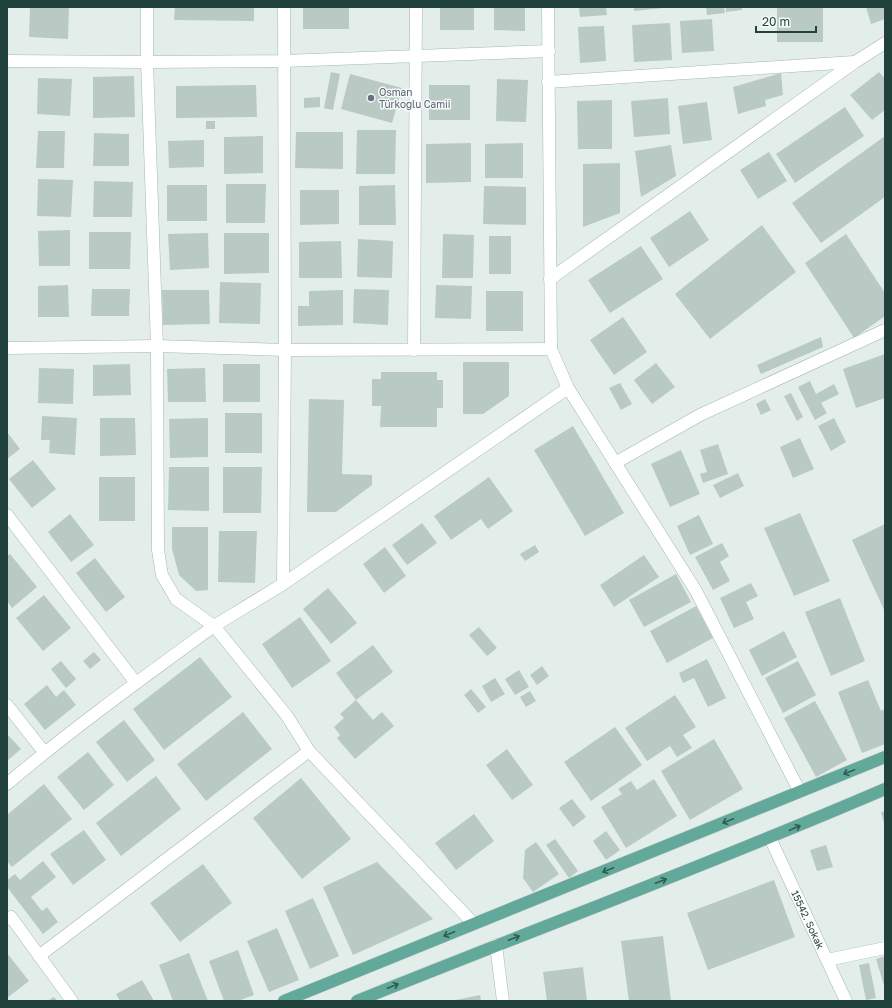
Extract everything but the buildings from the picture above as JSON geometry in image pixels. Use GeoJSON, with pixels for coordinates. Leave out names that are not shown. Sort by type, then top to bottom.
{"type":"FeatureCollection","features":[{"type":"Feature","properties":{"kind":"main road"},"geometry":{"type":"LineString","coordinates":[[284,1001],[885,757]]}},
{"type":"Feature","properties":{"kind":"main road"},"geometry":{"type":"LineString","coordinates":[[357,1001],[770,838],[885,789]]}},
{"type":"Feature","properties":{"kind":"street"},"geometry":{"type":"LineString","coordinates":[[147,7],[147,62],[157,346],[158,550],[162,574],[176,599],[214,626],[287,716],[309,751],[474,924]]}},
{"type":"Feature","properties":{"kind":"street"},"geometry":{"type":"LineString","coordinates":[[284,7],[284,584]]}},
{"type":"Feature","properties":{"kind":"street"},"geometry":{"type":"LineString","coordinates":[[414,350],[416,7]]}},
{"type":"Feature","properties":{"kind":"street"},"geometry":{"type":"LineString","coordinates":[[548,7],[551,350],[568,388],[696,591],[800,792]]}},
{"type":"Feature","properties":{"kind":"street"},"geometry":{"type":"LineString","coordinates":[[550,279],[855,62],[885,43]]}},
{"type":"Feature","properties":{"kind":"street"},"geometry":{"type":"LineString","coordinates":[[7,61],[283,61],[548,51]]}},
{"type":"Feature","properties":{"kind":"street"},"geometry":{"type":"LineString","coordinates":[[548,82],[855,62]]}},
{"type":"Feature","properties":{"kind":"street"},"geometry":{"type":"LineString","coordinates":[[615,463],[700,415],[885,330]]}},
{"type":"Feature","properties":{"kind":"street"},"geometry":{"type":"LineString","coordinates":[[7,348],[157,346],[285,350],[551,350]]}},
{"type":"Feature","properties":{"kind":"street"},"geometry":{"type":"LineString","coordinates":[[7,784],[44,752],[214,626],[284,584],[568,388]]}},
{"type":"Feature","properties":{"kind":"street"},"geometry":{"type":"LineString","coordinates":[[7,515],[136,683]]}},
{"type":"Feature","properties":{"kind":"street"},"geometry":{"type":"LineString","coordinates":[[7,705],[44,752]]}},
{"type":"Feature","properties":{"kind":"street"},"geometry":{"type":"LineString","coordinates":[[39,956],[309,751]]}},
{"type":"Feature","properties":{"kind":"street","name":"15542. Sokak"},"geometry":{"type":"LineString","coordinates":[[770,838],[846,1001]]}},
{"type":"Feature","properties":{"kind":"street"},"geometry":{"type":"LineString","coordinates":[[8,916],[72,1001]]}},
{"type":"Feature","properties":{"kind":"street"},"geometry":{"type":"LineString","coordinates":[[496,945],[503,1001]]}},
{"type":"Feature","properties":{"kind":"street"},"geometry":{"type":"LineString","coordinates":[[828,960],[885,948]]}},
{"type":"Feature","properties":{"kind":"place","name":"Osman Türkoğlu Camii"},"geometry":{"type":"Point","coordinates":[371,98]}}]}
